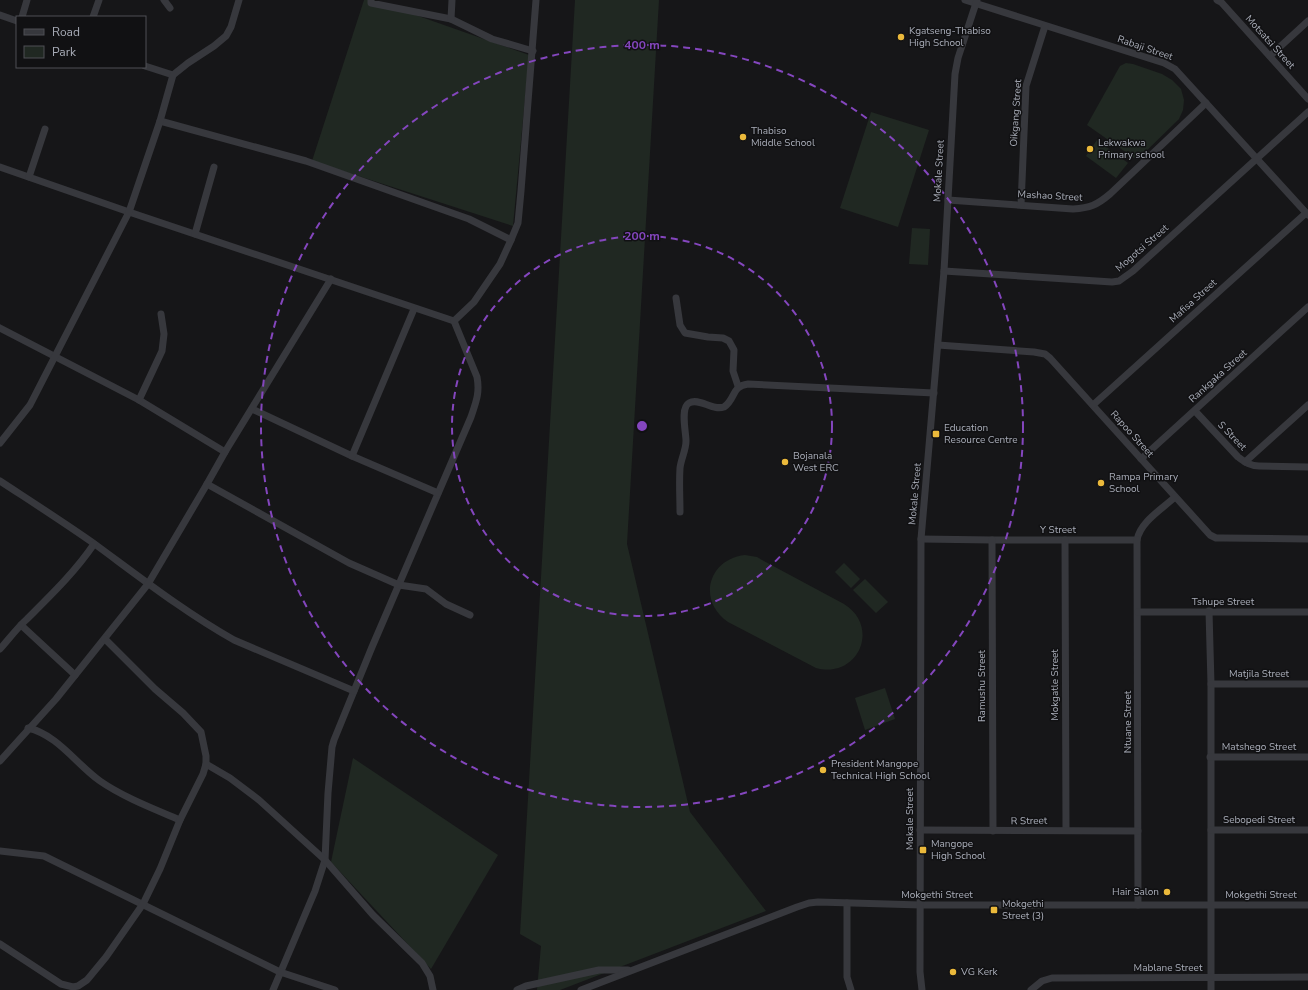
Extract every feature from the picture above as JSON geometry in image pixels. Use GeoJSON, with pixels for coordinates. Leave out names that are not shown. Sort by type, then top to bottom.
{"type":"FeatureCollection","features":[{"type":"Feature","properties":{"kind":"street"},"geometry":{"type":"LineString","coordinates":[[22,16],[27,0]]}},
{"type":"Feature","properties":{"kind":"street"},"geometry":{"type":"LineString","coordinates":[[93,16],[99,0]]}},
{"type":"Feature","properties":{"kind":"street"},"geometry":{"type":"LineString","coordinates":[[164,0],[170,8]]}},
{"type":"Feature","properties":{"kind":"street"},"geometry":{"type":"LineString","coordinates":[[0,444],[30,405],[128,212],[160,121],[173,75],[226,36],[232,27],[239,0]]}},
{"type":"Feature","properties":{"kind":"street"},"geometry":{"type":"LineString","coordinates":[[371,0],[371,3],[451,19],[492,39],[533,51]]}},
{"type":"Feature","properties":{"kind":"street"},"geometry":{"type":"LineString","coordinates":[[451,19],[452,0]]}},
{"type":"Feature","properties":{"kind":"street"},"geometry":{"type":"LineString","coordinates":[[454,321],[474,302],[500,264],[518,223],[536,0]]}},
{"type":"Feature","properties":{"kind":"street","name":"Rabaji Street"},"geometry":{"type":"LineString","coordinates":[[965,0],[977,2],[1045,26],[1171,66],[1182,75],[1307,214]]}},
{"type":"Feature","properties":{"kind":"street","name":"Motsatsi Street"},"geometry":{"type":"LineString","coordinates":[[1220,1],[1308,100]]}},
{"type":"Feature","properties":{"kind":"street","name":"Mokale Street"},"geometry":{"type":"LineString","coordinates":[[922,990],[920,972],[921,539],[944,271],[955,74],[958,58],[977,2]]}},
{"type":"Feature","properties":{"kind":"street"},"geometry":{"type":"LineString","coordinates":[[0,15],[16,21]]}},
{"type":"Feature","properties":{"kind":"street"},"geometry":{"type":"LineString","coordinates":[[1270,56],[1308,21]]}},
{"type":"Feature","properties":{"kind":"street","name":"Oikgang Street"},"geometry":{"type":"LineString","coordinates":[[1021,205],[1026,86],[1045,26]]}},
{"type":"Feature","properties":{"kind":"street"},"geometry":{"type":"LineString","coordinates":[[146,66],[173,75]]}},
{"type":"Feature","properties":{"kind":"street","name":"Mashao Street"},"geometry":{"type":"LineString","coordinates":[[948,200],[1072,209],[1092,206],[1100,202],[1206,103]]}},
{"type":"Feature","properties":{"kind":"street","name":"Mogotsi Street"},"geometry":{"type":"LineString","coordinates":[[944,271],[1112,282],[1119,281],[1133,271],[1308,112]]}},
{"type":"Feature","properties":{"kind":"street"},"geometry":{"type":"LineString","coordinates":[[160,121],[306,161],[469,219],[511,240]]}},
{"type":"Feature","properties":{"kind":"street"},"geometry":{"type":"LineString","coordinates":[[29,177],[45,129]]}},
{"type":"Feature","properties":{"kind":"street"},"geometry":{"type":"LineString","coordinates":[[0,167],[128,212],[331,279],[414,309],[454,321]]}},
{"type":"Feature","properties":{"kind":"street"},"geometry":{"type":"LineString","coordinates":[[195,234],[214,167]]}},
{"type":"Feature","properties":{"kind":"street","name":"Mafisa Street"},"geometry":{"type":"LineString","coordinates":[[1092,405],[1307,214]]}},
{"type":"Feature","properties":{"kind":"street"},"geometry":{"type":"LineString","coordinates":[[0,761],[56,698],[148,584],[225,452],[331,279]]}},
{"type":"Feature","properties":{"kind":"street"},"geometry":{"type":"LineString","coordinates":[[676,298],[680,325],[684,333],[723,338],[731,343],[734,350],[733,371],[738,386],[730,402],[724,407],[713,407],[695,401],[688,403],[685,408],[686,442],[680,468],[680,512]]}},
{"type":"Feature","properties":{"kind":"street","name":"Rankgaka Street"},"geometry":{"type":"LineString","coordinates":[[1141,459],[1308,307]]}},
{"type":"Feature","properties":{"kind":"street"},"geometry":{"type":"LineString","coordinates":[[352,456],[414,309]]}},
{"type":"Feature","properties":{"kind":"street"},"geometry":{"type":"LineString","coordinates":[[139,400],[162,351],[164,334],[160,314]]}},
{"type":"Feature","properties":{"kind":"street"},"geometry":{"type":"LineString","coordinates":[[273,990],[315,891],[325,860],[332,747],[340,721],[438,493],[478,395],[479,386],[477,376],[454,321]]}},
{"type":"Feature","properties":{"kind":"street"},"geometry":{"type":"LineString","coordinates":[[0,328],[55,355],[139,400],[225,452]]}},
{"type":"Feature","properties":{"kind":"street","name":"Rapoo Street"},"geometry":{"type":"LineString","coordinates":[[938,346],[1045,354],[1205,530],[1216,538],[1308,539]]}},
{"type":"Feature","properties":{"kind":"street"},"geometry":{"type":"LineString","coordinates":[[738,386],[748,384],[934,393]]}},
{"type":"Feature","properties":{"kind":"street"},"geometry":{"type":"LineString","coordinates":[[1245,462],[1308,405]]}},
{"type":"Feature","properties":{"kind":"street"},"geometry":{"type":"LineString","coordinates":[[252,409],[352,456],[438,493]]}},
{"type":"Feature","properties":{"kind":"street","name":"S Street"},"geometry":{"type":"LineString","coordinates":[[1195,411],[1238,457],[1252,466],[1308,467]]}},
{"type":"Feature","properties":{"kind":"street"},"geometry":{"type":"LineString","coordinates":[[0,481],[94,544],[148,584],[220,632],[234,640],[354,691]]}},
{"type":"Feature","properties":{"kind":"street"},"geometry":{"type":"LineString","coordinates":[[207,484],[349,563],[399,585],[426,589],[446,604],[470,615]]}},
{"type":"Feature","properties":{"kind":"street"},"geometry":{"type":"LineString","coordinates":[[1137,540],[1143,526],[1175,497]]}},
{"type":"Feature","properties":{"kind":"street","name":"Y Street"},"geometry":{"type":"LineString","coordinates":[[921,539],[1137,540]]}},
{"type":"Feature","properties":{"kind":"street","name":"Ramushu Street"},"geometry":{"type":"LineString","coordinates":[[992,540],[993,831]]}},
{"type":"Feature","properties":{"kind":"street","name":"Mokgatle Street"},"geometry":{"type":"LineString","coordinates":[[1065,540],[1066,830]]}},
{"type":"Feature","properties":{"kind":"street","name":"Ntuane Street"},"geometry":{"type":"LineString","coordinates":[[1137,540],[1138,904]]}},
{"type":"Feature","properties":{"kind":"street"},"geometry":{"type":"LineString","coordinates":[[0,649],[82,562],[94,544]]}},
{"type":"Feature","properties":{"kind":"street"},"geometry":{"type":"LineString","coordinates":[[1209,611],[1211,684],[1211,990]]}},
{"type":"Feature","properties":{"kind":"street","name":"Tshupe Street"},"geometry":{"type":"LineString","coordinates":[[1138,612],[1308,612]]}},
{"type":"Feature","properties":{"kind":"street"},"geometry":{"type":"LineString","coordinates":[[21,625],[75,675]]}},
{"type":"Feature","properties":{"kind":"street"},"geometry":{"type":"LineString","coordinates":[[0,944],[61,984],[67,986],[78,986],[94,974],[143,904],[180,820],[198,785],[206,764],[204,743],[201,732],[105,639]]}},
{"type":"Feature","properties":{"kind":"street","name":"Matjila Street"},"geometry":{"type":"LineString","coordinates":[[1211,684],[1308,684]]}},
{"type":"Feature","properties":{"kind":"street"},"geometry":{"type":"LineString","coordinates":[[28,728],[39,731],[49,738],[100,781],[119,792],[180,820]]}},
{"type":"Feature","properties":{"kind":"street","name":"Matshego Street"},"geometry":{"type":"LineString","coordinates":[[1210,757],[1308,757]]}},
{"type":"Feature","properties":{"kind":"street"},"geometry":{"type":"LineString","coordinates":[[206,764],[230,778],[258,800],[325,860],[373,915],[422,963],[430,976],[433,990]]}},
{"type":"Feature","properties":{"kind":"street","name":"R Street"},"geometry":{"type":"LineString","coordinates":[[920,830],[1138,831]]}},
{"type":"Feature","properties":{"kind":"street","name":"Sebopedi Street"},"geometry":{"type":"LineString","coordinates":[[1211,830],[1308,830]]}},
{"type":"Feature","properties":{"kind":"street"},"geometry":{"type":"LineString","coordinates":[[0,851],[44,856],[280,972],[335,990]]}},
{"type":"Feature","properties":{"kind":"street","name":"Mokgethi Street"},"geometry":{"type":"LineString","coordinates":[[581,990],[802,905],[818,902],[921,905],[1308,905]]}},
{"type":"Feature","properties":{"kind":"street"},"geometry":{"type":"LineString","coordinates":[[847,903],[848,977],[852,990]]}},
{"type":"Feature","properties":{"kind":"street"},"geometry":{"type":"LineString","coordinates":[[517,990],[526,986],[585,972],[606,969],[630,971]]}},
{"type":"Feature","properties":{"kind":"street","name":"Mablane Street"},"geometry":{"type":"LineString","coordinates":[[1031,990],[1042,981],[1052,978],[1308,977]]}},
{"type":"Feature","properties":{"kind":"green space"},"geometry":{"type":"Polygon","coordinates":[[[364,0],[373,0],[529,55],[513,226],[312,161],[364,0]]]}},
{"type":"Feature","properties":{"kind":"green space"},"geometry":{"type":"Polygon","coordinates":[[[575,0],[659,0],[627,544],[690,812],[766,911],[560,990],[537,990],[541,946],[520,934],[575,0]]]}},
{"type":"Feature","properties":{"kind":"green space"},"geometry":{"type":"Polygon","coordinates":[[[1126,63],[1162,74],[1172,80],[1181,89],[1184,100],[1183,110],[1179,119],[1137,160],[1087,125],[1120,66],[1126,63]]]}},
{"type":"Feature","properties":{"kind":"green space"},"geometry":{"type":"Polygon","coordinates":[[[871,112],[929,130],[898,227],[840,208],[871,112]]]}},
{"type":"Feature","properties":{"kind":"green space"},"geometry":{"type":"Polygon","coordinates":[[[1097,140],[1128,163],[1116,178],[1086,156],[1097,140]]]}},
{"type":"Feature","properties":{"kind":"green space"},"geometry":{"type":"Polygon","coordinates":[[[912,228],[930,229],[928,265],[909,264],[912,228]]]}},
{"type":"Feature","properties":{"kind":"green space"},"geometry":{"type":"Polygon","coordinates":[[[745,555],[757,557],[844,604],[855,614],[861,625],[862,637],[860,649],[853,659],[843,666],[831,669],[816,668],[728,622],[718,613],[712,603],[710,593],[711,582],[715,572],[722,564],[732,558],[745,555]]]}},
{"type":"Feature","properties":{"kind":"green space"},"geometry":{"type":"Polygon","coordinates":[[[844,563],[860,579],[851,588],[835,572],[844,563]]]}},
{"type":"Feature","properties":{"kind":"green space"},"geometry":{"type":"Polygon","coordinates":[[[865,579],[888,602],[876,613],[853,590],[865,579]]]}},
{"type":"Feature","properties":{"kind":"green space"},"geometry":{"type":"Polygon","coordinates":[[[885,688],[895,719],[865,730],[855,698],[885,688]]]}},
{"type":"Feature","properties":{"kind":"green space"},"geometry":{"type":"Polygon","coordinates":[[[353,758],[498,855],[431,969],[331,862],[353,758]]]}},
{"type":"Feature","properties":{"kind":"place","name":"Kgatseng-Thabiso High School"},"geometry":{"type":"Point","coordinates":[901,37]}},
{"type":"Feature","properties":{"kind":"place","name":"Thabiso Middle School"},"geometry":{"type":"Point","coordinates":[743,137]}},
{"type":"Feature","properties":{"kind":"place","name":"Lekwakwa Primary school"},"geometry":{"type":"Point","coordinates":[1090,149]}},
{"type":"Feature","properties":{"kind":"place","name":"Education Resource Centre"},"geometry":{"type":"Point","coordinates":[936,434]}},
{"type":"Feature","properties":{"kind":"place","name":"Bojanala West ERC"},"geometry":{"type":"Point","coordinates":[785,462]}},
{"type":"Feature","properties":{"kind":"place","name":"Rampa Primary School"},"geometry":{"type":"Point","coordinates":[1101,483]}},
{"type":"Feature","properties":{"kind":"place","name":"President Mangope Technical High School"},"geometry":{"type":"Point","coordinates":[823,770]}},
{"type":"Feature","properties":{"kind":"place","name":"Mangope High School"},"geometry":{"type":"Point","coordinates":[923,850]}},
{"type":"Feature","properties":{"kind":"place","name":"Hair Salon"},"geometry":{"type":"Point","coordinates":[1167,892]}},
{"type":"Feature","properties":{"kind":"place","name":"Mokgethi Street (3)"},"geometry":{"type":"Point","coordinates":[994,910]}},
{"type":"Feature","properties":{"kind":"place","name":"VG Kerk"},"geometry":{"type":"Point","coordinates":[953,972]}}]}
